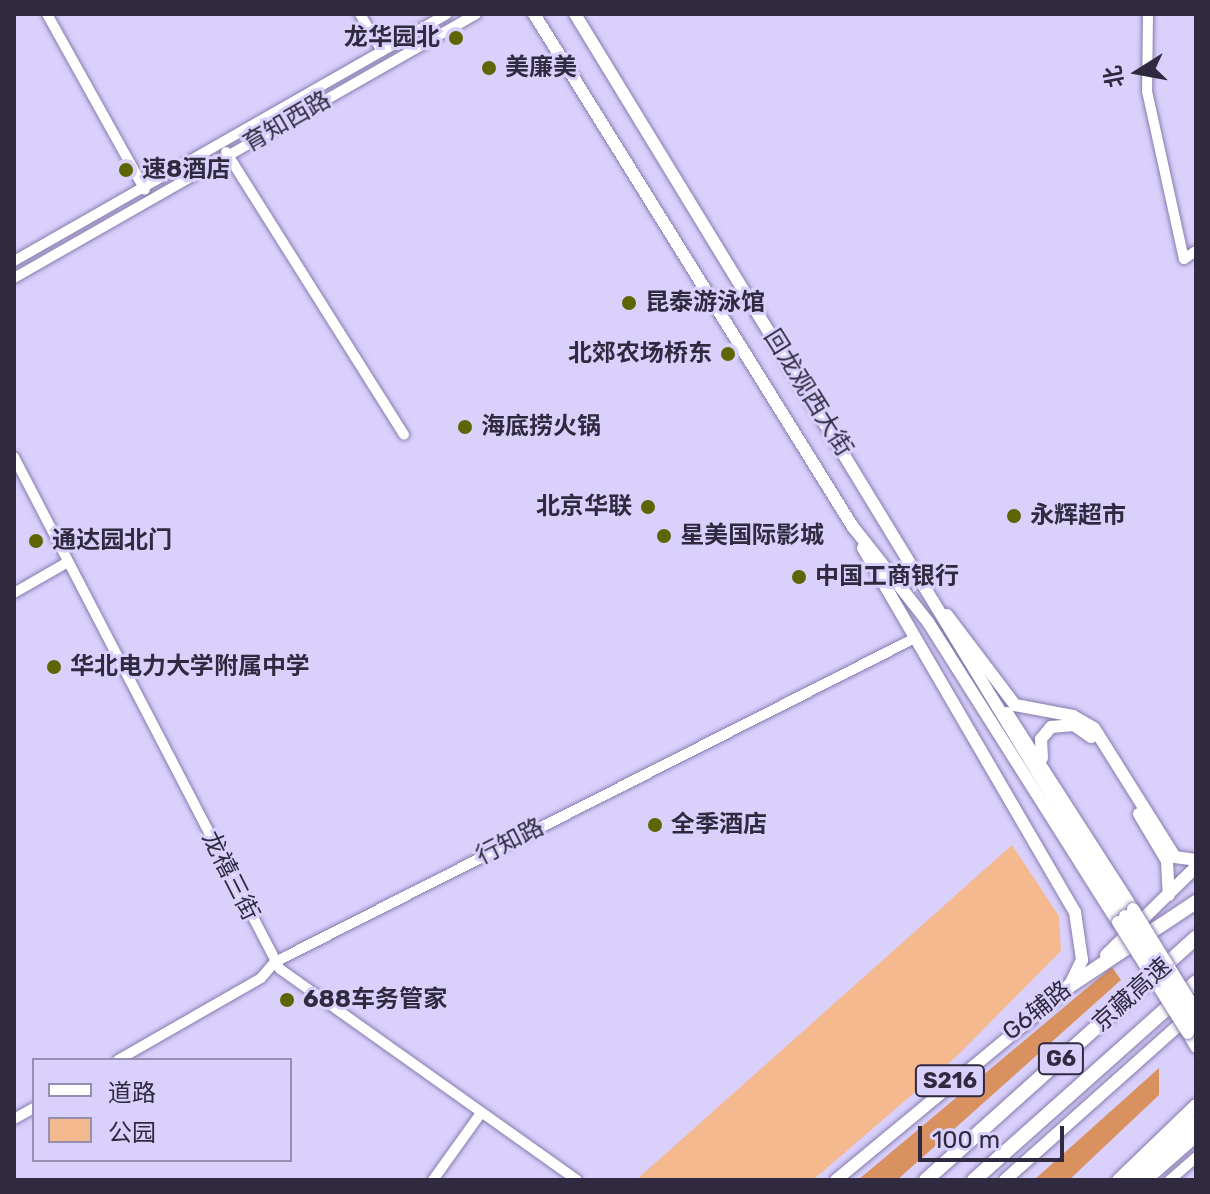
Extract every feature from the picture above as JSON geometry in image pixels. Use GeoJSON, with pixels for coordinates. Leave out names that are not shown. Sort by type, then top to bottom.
{"type":"FeatureCollection","features":[{"type":"Feature","properties":{"kind":"highway"},"geometry":{"type":"LineString","coordinates":[[1068,987],[1196,902]]}},
{"type":"Feature","properties":{"kind":"highway","name":"京藏高速"},"geometry":{"type":"LineString","coordinates":[[926,1180],[1196,938]]}},
{"type":"Feature","properties":{"kind":"highway","name":"京藏高速"},"geometry":{"type":"LineString","coordinates":[[974,1180],[1196,982]]}},
{"type":"Feature","properties":{"kind":"main road","name":"回龙观西大街"},"geometry":{"type":"LineString","coordinates":[[537,14],[545,32],[853,527],[913,639],[1075,912],[1082,960],[1068,987]]}},
{"type":"Feature","properties":{"kind":"main road","name":"回龙观西大街"},"geometry":{"type":"LineString","coordinates":[[575,14],[1125,916]]}},
{"type":"Feature","properties":{"kind":"main road","name":"回龙观西大街"},"geometry":{"type":"LineString","coordinates":[[853,527],[928,622],[1125,916]]}},
{"type":"Feature","properties":{"kind":"main road"},"geometry":{"type":"LineString","coordinates":[[929,591],[1007,699],[1090,724],[1175,857],[1196,860]]}},
{"type":"Feature","properties":{"kind":"main road","name":"回龙观西大街"},"geometry":{"type":"LineString","coordinates":[[939,609],[1044,765],[1125,916]]}},
{"type":"Feature","properties":{"kind":"main road"},"geometry":{"type":"LineString","coordinates":[[1044,765],[1040,743],[1047,729],[1068,724],[1090,735],[1167,861],[1172,887],[1164,902]]}},
{"type":"Feature","properties":{"kind":"main road","name":"G6辅路"},"geometry":{"type":"LineString","coordinates":[[836,1180],[1068,987],[1164,902],[1196,867]]}},
{"type":"Feature","properties":{"kind":"main road"},"geometry":{"type":"LineString","coordinates":[[1005,1180],[1196,1010],[1125,916]]}},
{"type":"Feature","properties":{"kind":"main road"},"geometry":{"type":"LineString","coordinates":[[1125,916],[1193,1030],[1196,1047]]}},
{"type":"Feature","properties":{"kind":"main road"},"geometry":{"type":"LineString","coordinates":[[1118,1180],[1196,1105]]}},
{"type":"Feature","properties":{"kind":"main road"},"geometry":{"type":"LineString","coordinates":[[1131,1180],[1196,1121]]}},
{"type":"Feature","properties":{"kind":"main road"},"geometry":{"type":"LineString","coordinates":[[1146,1180],[1196,1136]]}},
{"type":"Feature","properties":{"kind":"street"},"geometry":{"type":"LineString","coordinates":[[47,14],[151,200]]}},
{"type":"Feature","properties":{"kind":"street"},"geometry":{"type":"LineString","coordinates":[[360,14],[382,51]]}},
{"type":"Feature","properties":{"kind":"street","name":"育知西路"},"geometry":{"type":"LineString","coordinates":[[14,261],[447,14]]}},
{"type":"Feature","properties":{"kind":"street","name":"育知西路"},"geometry":{"type":"LineString","coordinates":[[14,278],[476,14]]}},
{"type":"Feature","properties":{"kind":"street"},"geometry":{"type":"LineString","coordinates":[[1148,14],[1147,91],[1184,259],[1196,251]]}},
{"type":"Feature","properties":{"kind":"street"},"geometry":{"type":"LineString","coordinates":[[220,143],[404,435]]}},
{"type":"Feature","properties":{"kind":"street","name":"龙禧三街"},"geometry":{"type":"LineString","coordinates":[[14,457],[275,962],[577,1180]]}},
{"type":"Feature","properties":{"kind":"street"},"geometry":{"type":"LineString","coordinates":[[14,593],[68,562]]}},
{"type":"Feature","properties":{"kind":"street","name":"行知路"},"geometry":{"type":"LineString","coordinates":[[121,1058],[261,978],[275,962],[913,639]]}},
{"type":"Feature","properties":{"kind":"street"},"geometry":{"type":"LineString","coordinates":[[14,1119],[32,1109]]}},
{"type":"Feature","properties":{"kind":"street"},"geometry":{"type":"LineString","coordinates":[[433,1180],[481,1113]]}},
{"type":"Feature","properties":{"kind":"street"},"geometry":{"type":"LineString","coordinates":[[1170,1180],[1196,1157]]}},
{"type":"Feature","properties":{"kind":"green space"},"geometry":{"type":"Polygon","coordinates":[[[1012,845],[1059,916],[1061,951],[958,1055],[813,1180],[636,1180],[1012,845]]]}},
{"type":"Feature","properties":{"kind":"shaded area"},"geometry":{"type":"Polygon","coordinates":[[[1112,967],[1121,980],[897,1180],[858,1180],[1112,967]]]}},
{"type":"Feature","properties":{"kind":"shaded area"},"geometry":{"type":"Polygon","coordinates":[[[1159,1068],[1159,1095],[1069,1180],[1034,1180],[1159,1068]]]}},
{"type":"Feature","properties":{"kind":"place","name":"龙华园北"},"geometry":{"type":"Point","coordinates":[456,38]}},
{"type":"Feature","properties":{"kind":"place","name":"美廉美"},"geometry":{"type":"Point","coordinates":[489,68]}},
{"type":"Feature","properties":{"kind":"place","name":"速8酒店"},"geometry":{"type":"Point","coordinates":[126,170]}},
{"type":"Feature","properties":{"kind":"place","name":"昆泰游泳馆"},"geometry":{"type":"Point","coordinates":[629,303]}},
{"type":"Feature","properties":{"kind":"place","name":"北郊农场桥东"},"geometry":{"type":"Point","coordinates":[728,354]}},
{"type":"Feature","properties":{"kind":"place","name":"海底捞火锅"},"geometry":{"type":"Point","coordinates":[465,427]}},
{"type":"Feature","properties":{"kind":"place","name":"北京华联"},"geometry":{"type":"Point","coordinates":[648,507]}},
{"type":"Feature","properties":{"kind":"place","name":"永辉超市"},"geometry":{"type":"Point","coordinates":[1014,516]}},
{"type":"Feature","properties":{"kind":"place","name":"星美国际影城"},"geometry":{"type":"Point","coordinates":[664,536]}},
{"type":"Feature","properties":{"kind":"place","name":"通达园北门"},"geometry":{"type":"Point","coordinates":[36,541]}},
{"type":"Feature","properties":{"kind":"place","name":"中国工商银行"},"geometry":{"type":"Point","coordinates":[799,577]}},
{"type":"Feature","properties":{"kind":"place","name":"华北电力大学附属中学"},"geometry":{"type":"Point","coordinates":[54,667]}},
{"type":"Feature","properties":{"kind":"place","name":"全季酒店"},"geometry":{"type":"Point","coordinates":[655,825]}},
{"type":"Feature","properties":{"kind":"place","name":"688车务管家"},"geometry":{"type":"Point","coordinates":[287,1000]}}]}
